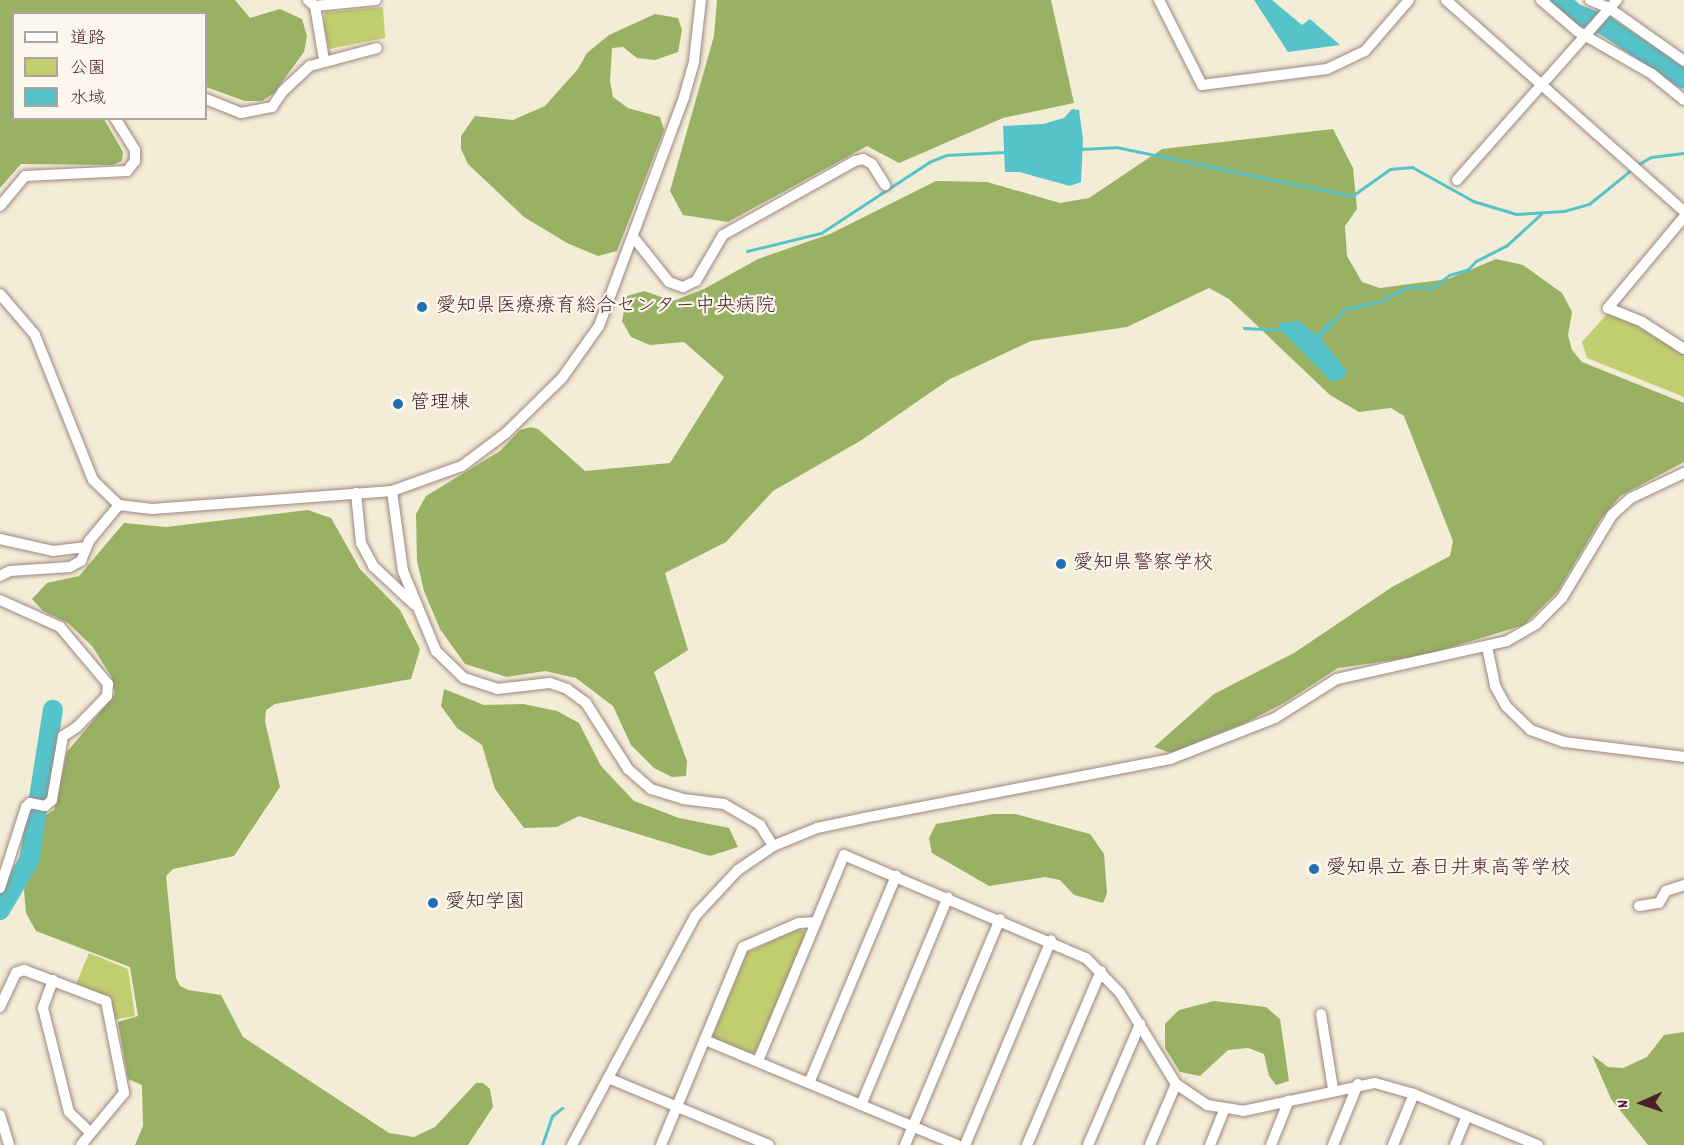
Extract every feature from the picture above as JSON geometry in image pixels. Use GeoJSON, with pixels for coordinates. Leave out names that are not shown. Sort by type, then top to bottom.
{"type":"FeatureCollection","features":[{"type":"Feature","properties":{"kind":"street"},"geometry":{"type":"LineString","coordinates":[[324,60],[317,3],[376,0]]}},
{"type":"Feature","properties":{"kind":"street"},"geometry":{"type":"LineString","coordinates":[[0,294],[35,335],[93,480],[119,506],[152,509],[392,491],[462,466],[506,432],[561,378],[599,326],[634,238],[684,97],[694,61],[701,0]]}},
{"type":"Feature","properties":{"kind":"street"},"geometry":{"type":"LineString","coordinates":[[1159,0],[1202,85],[1327,69],[1365,51],[1409,0]]}},
{"type":"Feature","properties":{"kind":"street"},"geometry":{"type":"LineString","coordinates":[[1446,0],[1542,82],[1684,211]]}},
{"type":"Feature","properties":{"kind":"street"},"geometry":{"type":"LineString","coordinates":[[1541,0],[1584,35],[1652,74],[1684,100]]}},
{"type":"Feature","properties":{"kind":"street"},"geometry":{"type":"LineString","coordinates":[[1590,0],[1610,6],[1684,61]]}},
{"type":"Feature","properties":{"kind":"street"},"geometry":{"type":"LineString","coordinates":[[1457,180],[1610,6]]}},
{"type":"Feature","properties":{"kind":"street"},"geometry":{"type":"LineString","coordinates":[[207,99],[241,113],[272,107],[283,91],[310,66],[324,60],[377,48]]}},
{"type":"Feature","properties":{"kind":"street"},"geometry":{"type":"LineString","coordinates":[[0,206],[25,176],[127,171],[135,161],[135,150],[116,120]]}},
{"type":"Feature","properties":{"kind":"street"},"geometry":{"type":"LineString","coordinates":[[634,238],[669,282],[683,287],[696,281],[723,235],[855,161],[863,159],[872,164],[885,185]]}},
{"type":"Feature","properties":{"kind":"street"},"geometry":{"type":"LineString","coordinates":[[1684,217],[1608,308],[1642,322],[1684,349]]}},
{"type":"Feature","properties":{"kind":"street"},"geometry":{"type":"LineString","coordinates":[[572,1145],[696,915],[730,877],[773,846],[829,826],[1170,759],[1275,717],[1337,679],[1487,647],[1536,624],[1562,598],[1596,538],[1631,498],[1684,473]]}},
{"type":"Feature","properties":{"kind":"street"},"geometry":{"type":"LineString","coordinates":[[392,491],[403,571],[436,651],[464,678],[497,689],[550,683],[567,689],[586,703],[628,769],[651,789],[683,799],[724,804],[760,825],[773,846]]}},
{"type":"Feature","properties":{"kind":"street"},"geometry":{"type":"LineString","coordinates":[[356,493],[361,543],[373,566],[418,607]]}},
{"type":"Feature","properties":{"kind":"street"},"geometry":{"type":"LineString","coordinates":[[0,576],[10,571],[70,567],[81,561],[87,547],[119,506]]}},
{"type":"Feature","properties":{"kind":"street"},"geometry":{"type":"LineString","coordinates":[[0,539],[53,551],[87,547]]}},
{"type":"Feature","properties":{"kind":"street"},"geometry":{"type":"LineString","coordinates":[[0,600],[60,627],[108,684],[107,696],[77,727],[63,736],[52,800],[45,806],[30,803],[26,807],[0,888]]}},
{"type":"Feature","properties":{"kind":"street"},"geometry":{"type":"LineString","coordinates":[[1487,647],[1496,686],[1506,706],[1532,730],[1564,742],[1684,757]]}},
{"type":"Feature","properties":{"kind":"street"},"geometry":{"type":"LineString","coordinates":[[758,1061],[844,855],[1051,940],[1101,970],[1140,1024],[1176,1084],[1191,1097],[1224,1110],[1243,1111],[1358,1084],[1391,1085],[1467,1116],[1517,1141],[1538,1145]]}},
{"type":"Feature","properties":{"kind":"street"},"geometry":{"type":"LineString","coordinates":[[809,1083],[896,876]]}},
{"type":"Feature","properties":{"kind":"street"},"geometry":{"type":"LineString","coordinates":[[1639,906],[1659,903],[1666,891],[1684,885]]}},
{"type":"Feature","properties":{"kind":"street"},"geometry":{"type":"LineString","coordinates":[[861,1105],[948,897]]}},
{"type":"Feature","properties":{"kind":"street"},"geometry":{"type":"LineString","coordinates":[[905,1145],[1000,919]]}},
{"type":"Feature","properties":{"kind":"street"},"geometry":{"type":"LineString","coordinates":[[661,1145],[743,947],[799,923],[816,922]]}},
{"type":"Feature","properties":{"kind":"street"},"geometry":{"type":"LineString","coordinates":[[965,1145],[1051,940]]}},
{"type":"Feature","properties":{"kind":"street"},"geometry":{"type":"LineString","coordinates":[[0,1007],[16,973],[24,970],[106,1001],[124,1094],[81,1145]]}},
{"type":"Feature","properties":{"kind":"street"},"geometry":{"type":"LineString","coordinates":[[1027,1145],[1101,970]]}},
{"type":"Feature","properties":{"kind":"street"},"geometry":{"type":"LineString","coordinates":[[53,980],[43,1008],[69,1112],[90,1132]]}},
{"type":"Feature","properties":{"kind":"street"},"geometry":{"type":"LineString","coordinates":[[1321,1014],[1333,1089]]}},
{"type":"Feature","properties":{"kind":"street"},"geometry":{"type":"LineString","coordinates":[[1088,1145],[1140,1024]]}},
{"type":"Feature","properties":{"kind":"street"},"geometry":{"type":"LineString","coordinates":[[705,1040],[957,1145]]}},
{"type":"Feature","properties":{"kind":"street"},"geometry":{"type":"LineString","coordinates":[[608,1078],[769,1145]]}},
{"type":"Feature","properties":{"kind":"street"},"geometry":{"type":"LineString","coordinates":[[1150,1145],[1176,1084]]}},
{"type":"Feature","properties":{"kind":"street"},"geometry":{"type":"LineString","coordinates":[[1333,1145],[1358,1084]]}},
{"type":"Feature","properties":{"kind":"street"},"geometry":{"type":"LineString","coordinates":[[1393,1145],[1414,1094]]}},
{"type":"Feature","properties":{"kind":"street"},"geometry":{"type":"LineString","coordinates":[[1271,1145],[1289,1100]]}},
{"type":"Feature","properties":{"kind":"street"},"geometry":{"type":"LineString","coordinates":[[1210,1145],[1224,1110]]}},
{"type":"Feature","properties":{"kind":"street"},"geometry":{"type":"LineString","coordinates":[[0,1115],[9,1145]]}},
{"type":"Feature","properties":{"kind":"street"},"geometry":{"type":"LineString","coordinates":[[1455,1145],[1467,1116]]}},
{"type":"Feature","properties":{"kind":"green space"},"geometry":{"type":"Polygon","coordinates":[[[0,0],[235,0],[250,18],[280,9],[302,19],[307,36],[304,52],[274,93],[262,101],[245,101],[207,87],[207,12],[12,12],[12,120],[105,120],[123,152],[122,161],[112,165],[21,164],[0,188],[0,0]]]}},
{"type":"Feature","properties":{"kind":"green space"},"geometry":{"type":"Polygon","coordinates":[[[717,0],[1051,0],[1074,103],[1003,118],[899,163],[867,146],[728,222],[683,215],[670,191],[714,36],[717,0]]]}},
{"type":"Feature","properties":{"kind":"green space"},"geometry":{"type":"Polygon","coordinates":[[[383,7],[385,38],[329,49],[324,26],[325,12],[383,7]]]}},
{"type":"Feature","properties":{"kind":"green space"},"geometry":{"type":"Polygon","coordinates":[[[655,14],[678,18],[682,30],[678,52],[655,60],[637,58],[623,47],[612,48],[610,81],[613,97],[628,108],[660,117],[664,130],[617,251],[598,256],[567,243],[524,217],[468,164],[461,149],[461,136],[475,116],[513,120],[545,106],[578,69],[587,53],[609,35],[655,14]]]}},
{"type":"Feature","properties":{"kind":"green space"},"geometry":{"type":"Polygon","coordinates":[[[1333,129],[1353,168],[1357,209],[1345,226],[1347,256],[1362,282],[1380,288],[1448,279],[1496,259],[1523,265],[1562,293],[1572,312],[1568,335],[1572,350],[1582,362],[1684,403],[1684,462],[1620,496],[1601,519],[1558,591],[1524,625],[1422,656],[1338,668],[1284,703],[1245,723],[1171,753],[1154,747],[1214,694],[1294,653],[1392,587],[1450,556],[1453,541],[1404,416],[1391,408],[1359,412],[1330,395],[1229,299],[1209,288],[1127,327],[1031,341],[950,379],[860,441],[773,491],[726,542],[665,573],[688,650],[654,672],[687,761],[686,776],[672,777],[654,768],[631,745],[613,706],[576,678],[545,671],[507,677],[465,664],[440,629],[424,591],[417,561],[416,514],[426,496],[500,451],[520,430],[531,427],[538,429],[585,471],[670,463],[724,377],[684,342],[650,345],[631,337],[622,321],[627,296],[644,291],[673,301],[704,289],[758,259],[830,234],[936,181],[987,182],[1060,203],[1089,198],[1162,149],[1333,129]]]}},
{"type":"Feature","properties":{"kind":"green space"},"geometry":{"type":"Polygon","coordinates":[[[1607,314],[1640,325],[1684,353],[1684,397],[1587,358],[1582,342],[1607,314]]]}},
{"type":"Feature","properties":{"kind":"green space"},"geometry":{"type":"Polygon","coordinates":[[[308,510],[331,518],[360,569],[400,610],[420,649],[411,679],[275,704],[266,710],[265,721],[280,787],[234,856],[173,869],[166,876],[176,978],[180,986],[188,990],[221,995],[243,1037],[389,1133],[414,1137],[435,1127],[476,1083],[483,1083],[490,1089],[493,1107],[468,1145],[135,1145],[143,1126],[142,1085],[128,1079],[118,1022],[138,1016],[130,967],[36,931],[26,913],[24,890],[46,815],[54,810],[67,752],[115,694],[111,676],[92,646],[68,623],[43,611],[32,599],[47,583],[79,576],[124,523],[166,527],[308,510]]]}},
{"type":"Feature","properties":{"kind":"green space"},"geometry":{"type":"Polygon","coordinates":[[[444,689],[484,705],[523,704],[557,711],[579,723],[601,766],[634,801],[679,818],[729,828],[738,847],[710,856],[579,816],[557,827],[524,828],[495,789],[482,745],[457,728],[441,706],[444,689]]]}},
{"type":"Feature","properties":{"kind":"green space"},"geometry":{"type":"Polygon","coordinates":[[[993,814],[1015,814],[1090,834],[1104,854],[1107,893],[1103,903],[1074,895],[1060,880],[1045,877],[989,886],[932,853],[929,838],[936,824],[993,814]]]}},
{"type":"Feature","properties":{"kind":"green space"},"geometry":{"type":"Polygon","coordinates":[[[798,928],[806,933],[757,1051],[751,1054],[715,1039],[713,1034],[747,953],[798,928]]]}},
{"type":"Feature","properties":{"kind":"green space"},"geometry":{"type":"Polygon","coordinates":[[[89,953],[128,969],[135,1016],[113,1020],[109,997],[76,984],[89,953]]]}},
{"type":"Feature","properties":{"kind":"green space"},"geometry":{"type":"Polygon","coordinates":[[[1214,1001],[1266,1007],[1280,1019],[1289,1081],[1276,1085],[1269,1076],[1264,1054],[1248,1048],[1228,1050],[1200,1076],[1180,1072],[1165,1048],[1165,1024],[1179,1010],[1214,1001]]]}},
{"type":"Feature","properties":{"kind":"green space"},"geometry":{"type":"Polygon","coordinates":[[[1684,1032],[1684,1145],[1648,1145],[1611,1099],[1592,1055],[1608,1067],[1623,1068],[1647,1057],[1664,1035],[1684,1032]]]}},
{"type":"Feature","properties":{"kind":"water"},"geometry":{"type":"Polygon","coordinates":[[[1254,0],[1272,0],[1302,25],[1310,19],[1340,45],[1288,52],[1254,0]]]}},
{"type":"Feature","properties":{"kind":"water"},"geometry":{"type":"Polygon","coordinates":[[[1072,109],[1079,110],[1083,139],[1081,182],[1070,186],[1019,172],[1005,172],[1003,126],[1043,124],[1064,118],[1072,109]]]}},
{"type":"Feature","properties":{"kind":"water"},"geometry":{"type":"Polygon","coordinates":[[[1299,321],[1317,335],[1328,322],[1332,325],[1321,339],[1347,371],[1344,377],[1332,382],[1281,330],[1279,323],[1299,321]]]}},
{"type":"Feature","properties":{"kind":"waterway"},"geometry":{"type":"LineString","coordinates":[[1560,0],[1574,13],[1606,26],[1684,79]]}},
{"type":"Feature","properties":{"kind":"waterway"},"geometry":{"type":"LineString","coordinates":[[1081,149],[1116,147],[1352,196],[1390,169],[1412,167],[1473,201],[1516,214],[1564,211],[1589,204],[1632,169]]}},
{"type":"Feature","properties":{"kind":"waterway"},"geometry":{"type":"LineString","coordinates":[[747,251],[821,233],[929,162],[946,155],[1005,152]]}},
{"type":"Feature","properties":{"kind":"waterway"},"geometry":{"type":"LineString","coordinates":[[1637,165],[1651,157],[1684,153]]}},
{"type":"Feature","properties":{"kind":"waterway"},"geometry":{"type":"LineString","coordinates":[[1328,327],[1345,309],[1380,301],[1408,287],[1432,288],[1449,275],[1467,270],[1476,261],[1507,245],[1541,214]]}},
{"type":"Feature","properties":{"kind":"waterway"},"geometry":{"type":"LineString","coordinates":[[1244,328],[1284,330]]}},
{"type":"Feature","properties":{"kind":"waterway"},"geometry":{"type":"LineString","coordinates":[[0,910],[29,861],[53,710]]}},
{"type":"Feature","properties":{"kind":"waterway"},"geometry":{"type":"LineString","coordinates":[[542,1145],[552,1116],[562,1108]]}},
{"type":"Feature","properties":{"kind":"place","name":"愛知県医療療育総合センター中央病院"},"geometry":{"type":"Point","coordinates":[422,307]}},
{"type":"Feature","properties":{"kind":"place","name":"管理棟"},"geometry":{"type":"Point","coordinates":[398,404]}},
{"type":"Feature","properties":{"kind":"place","name":"愛知県警察学校"},"geometry":{"type":"Point","coordinates":[1061,564]}},
{"type":"Feature","properties":{"kind":"place","name":"愛知県立 春日井東高等学校"},"geometry":{"type":"Point","coordinates":[1314,869]}},
{"type":"Feature","properties":{"kind":"place","name":"愛知学園"},"geometry":{"type":"Point","coordinates":[433,903]}}]}
